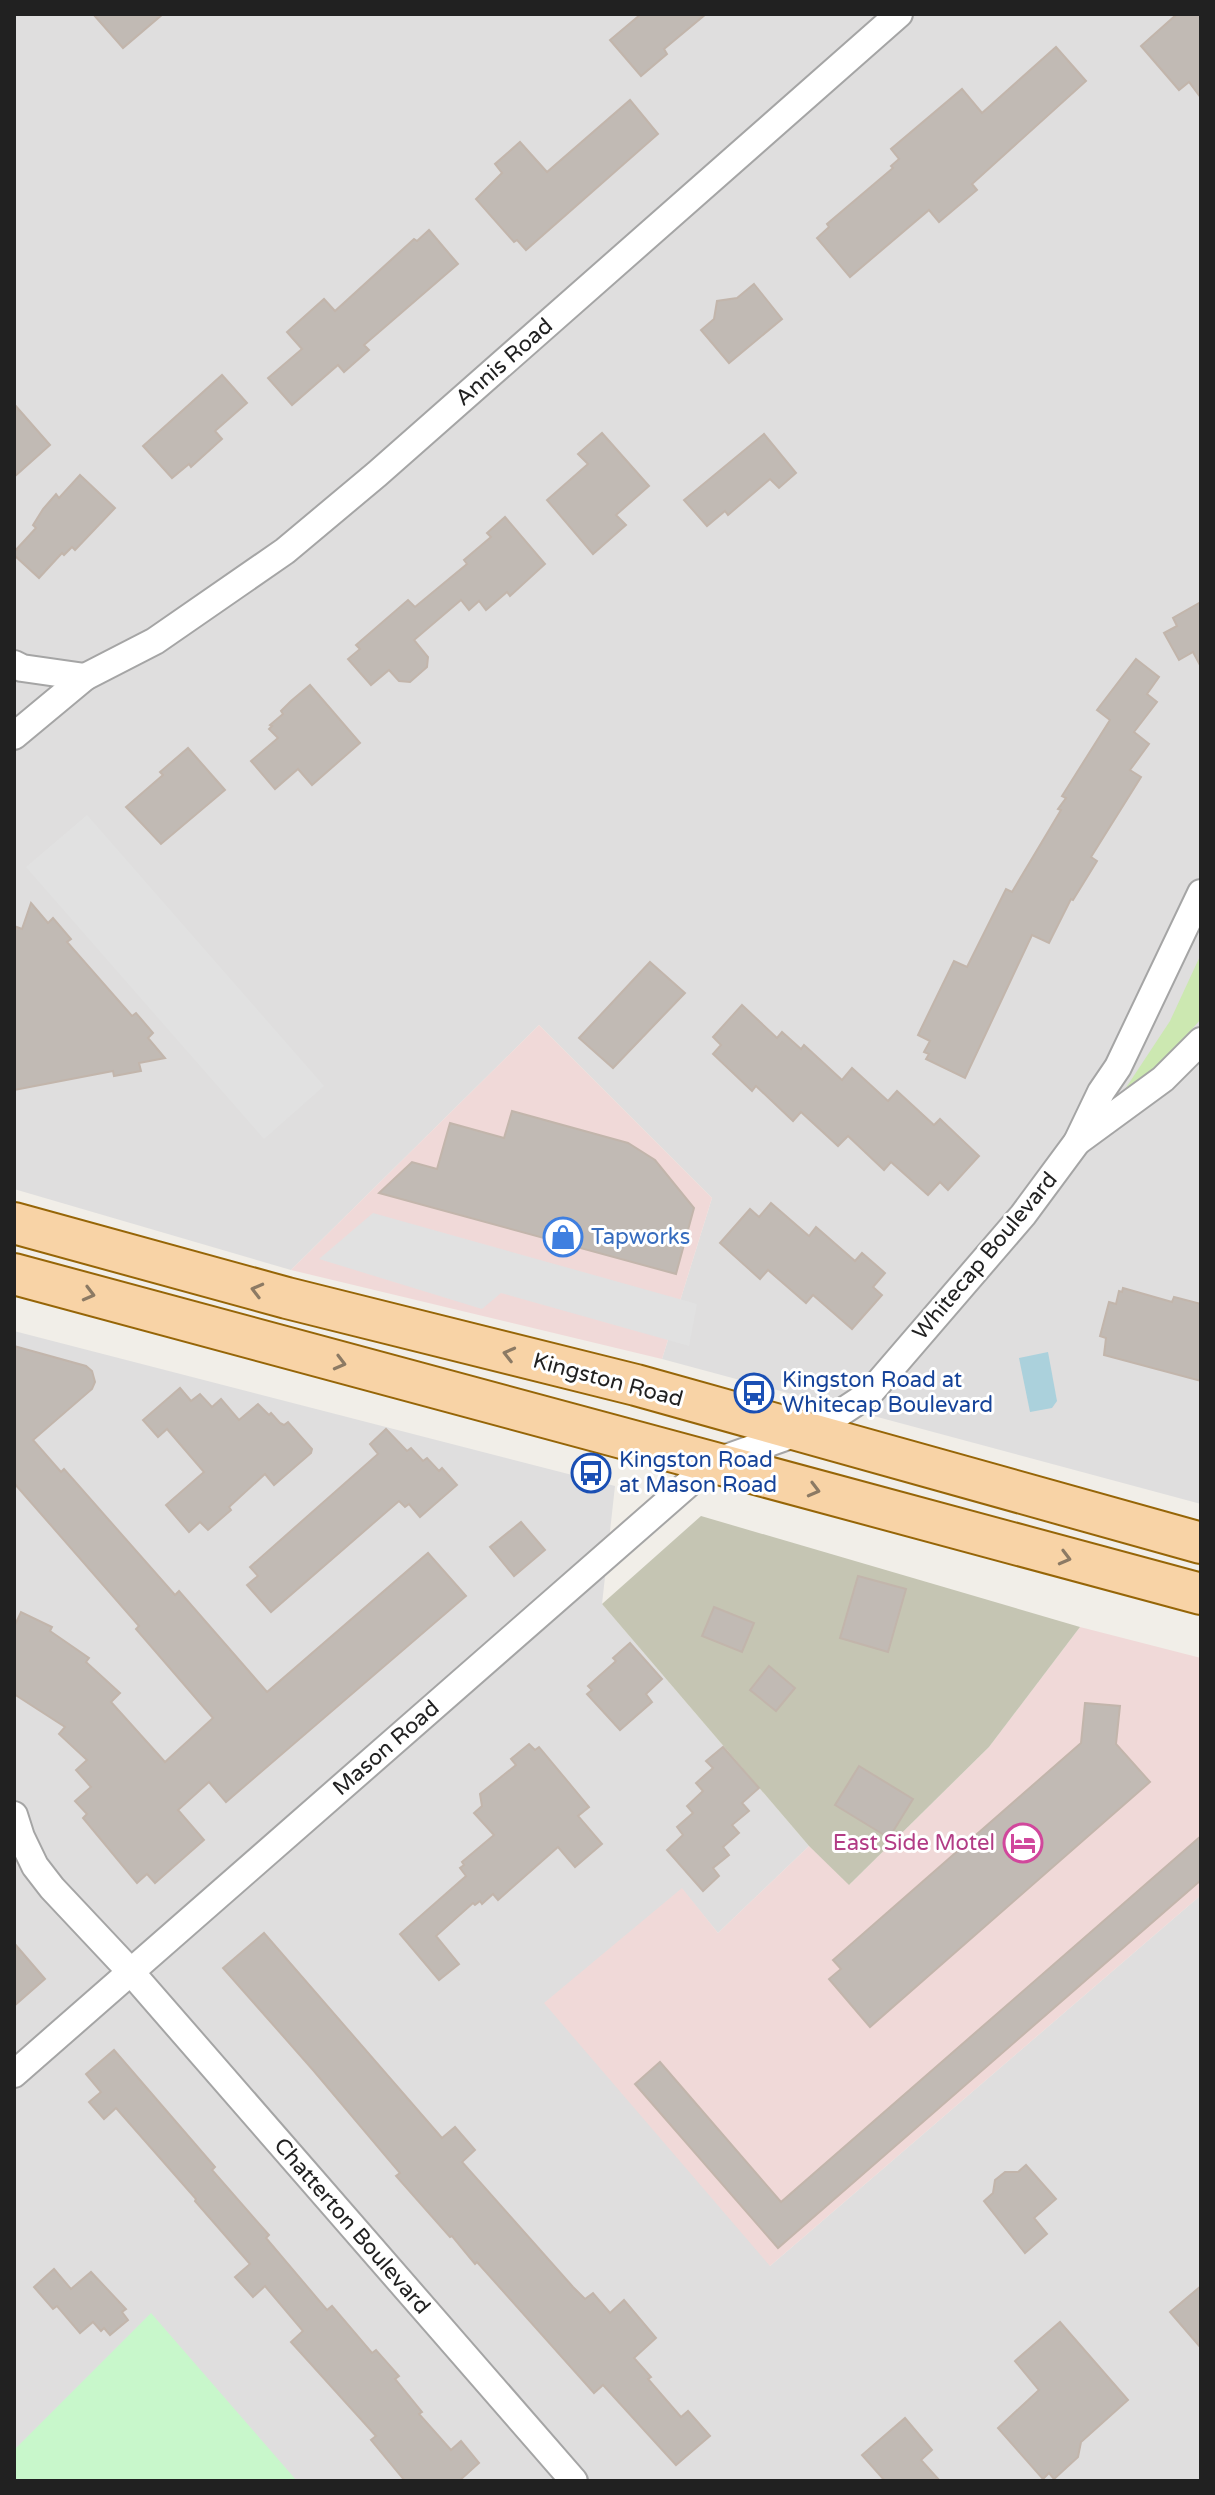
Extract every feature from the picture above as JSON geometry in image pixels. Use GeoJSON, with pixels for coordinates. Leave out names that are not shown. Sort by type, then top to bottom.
{"type":"FeatureCollection","features":[{"type":"Feature","properties":{"kind":"main road","name":"Kingston Road"},"geometry":{"type":"LineString","coordinates":[[14,1223],[287,1298],[636,1385],[786,1438],[1201,1543]]}},
{"type":"Feature","properties":{"kind":"main road"},"geometry":{"type":"LineString","coordinates":[[14,1274],[1201,1594]]}},
{"type":"Feature","properties":{"kind":"street","name":"Annis Road"},"geometry":{"type":"LineString","coordinates":[[14,736],[85,677],[155,641],[285,551],[377,474],[899,14]]}},
{"type":"Feature","properties":{"kind":"street"},"geometry":{"type":"LineString","coordinates":[[14,664],[22,668],[85,677]]}},
{"type":"Feature","properties":{"kind":"street","name":"Whitecap Boulevard"},"geometry":{"type":"LineString","coordinates":[[786,1438],[825,1423],[869,1394],[1023,1215],[1077,1142],[1101,1092],[1118,1067],[1201,893]]}},
{"type":"Feature","properties":{"kind":"street","name":"Whitecap Boulevard"},"geometry":{"type":"LineString","coordinates":[[1077,1142],[1163,1079],[1201,1041]]}},
{"type":"Feature","properties":{"kind":"street","name":"Mason Road"},"geometry":{"type":"LineString","coordinates":[[14,2074],[712,1463],[786,1438]]}},
{"type":"Feature","properties":{"kind":"street","name":"Chatterton Boulevard"},"geometry":{"type":"LineString","coordinates":[[14,1815],[35,1866],[52,1888],[130,1971],[574,2481]]}},
{"type":"Feature","properties":{"kind":"shaded area"},"geometry":{"type":"Polygon","coordinates":[[[14,14],[1201,14],[1201,1504],[662,1359],[712,1198],[539,1025],[291,1270],[14,1189],[14,14]]]}},
{"type":"Feature","properties":{"kind":"shaded area"},"geometry":{"type":"Polygon","coordinates":[[[87,815],[324,1086],[264,1139],[26,867],[87,815]]]}},
{"type":"Feature","properties":{"kind":"shaded area"},"geometry":{"type":"Polygon","coordinates":[[[539,1025],[712,1198],[662,1359],[291,1270],[539,1025]]]}},
{"type":"Feature","properties":{"kind":"shaded area"},"geometry":{"type":"Polygon","coordinates":[[[373,1213],[697,1304],[689,1346],[501,1293],[482,1309],[319,1259],[373,1213]]]}},
{"type":"Feature","properties":{"kind":"shaded area"},"geometry":{"type":"Polygon","coordinates":[[[14,1331],[615,1486],[602,1604],[809,1846],[718,1933],[682,1889],[770,2266],[1201,1895],[1201,2481],[14,2481],[14,1331]]]}},
{"type":"Feature","properties":{"kind":"shaded area"},"geometry":{"type":"Polygon","coordinates":[[[701,1516],[1080,1627],[989,1747],[849,1885],[809,1846],[602,1604],[701,1516]]]}},
{"type":"Feature","properties":{"kind":"shaded area"},"geometry":{"type":"Polygon","coordinates":[[[1080,1627],[1201,1658],[1201,1895],[770,2266],[544,2003],[682,1888],[718,1933],[809,1846],[850,1884],[989,1747],[1080,1627]]]}},
{"type":"Feature","properties":{"kind":"green space"},"geometry":{"type":"Polygon","coordinates":[[[1201,954],[1201,1019],[1132,1096],[1106,1118],[1170,1021],[1201,954]]]}},
{"type":"Feature","properties":{"kind":"green space"},"geometry":{"type":"Polygon","coordinates":[[[151,2313],[297,2481],[14,2481],[14,2450],[151,2313]]]}},
{"type":"Feature","properties":{"kind":"water"},"geometry":{"type":"Polygon","coordinates":[[[1048,1352],[1057,1401],[1052,1408],[1030,1412],[1019,1358],[1048,1352]]]}},
{"type":"Feature","properties":{"kind":"building"},"geometry":{"type":"Polygon","coordinates":[[[93,14],[163,14],[123,48],[93,14]]]}},
{"type":"Feature","properties":{"kind":"building"},"geometry":{"type":"Polygon","coordinates":[[[641,14],[706,14],[664,49],[667,54],[641,76],[610,40],[641,14]]]}},
{"type":"Feature","properties":{"kind":"building"},"geometry":{"type":"Polygon","coordinates":[[[1177,14],[1201,14],[1201,98],[1189,82],[1179,90],[1141,46],[1177,14]]]}},
{"type":"Feature","properties":{"kind":"building"},"geometry":{"type":"Polygon","coordinates":[[[1056,47],[1086,81],[972,184],[977,190],[939,222],[929,210],[850,277],[817,238],[829,227],[827,224],[893,168],[891,166],[899,159],[891,149],[962,89],[982,113],[1056,47]]]}},
{"type":"Feature","properties":{"kind":"building"},"geometry":{"type":"Polygon","coordinates":[[[630,100],[658,134],[526,250],[517,240],[514,242],[476,199],[502,173],[495,164],[520,142],[547,172],[630,100]]]}},
{"type":"Feature","properties":{"kind":"building"},"geometry":{"type":"Polygon","coordinates":[[[429,230],[458,264],[364,345],[369,350],[344,372],[338,365],[292,405],[268,378],[302,349],[287,332],[324,299],[335,311],[414,239],[417,241],[429,230]]]}},
{"type":"Feature","properties":{"kind":"building"},"geometry":{"type":"Polygon","coordinates":[[[754,284],[782,319],[729,363],[701,330],[714,319],[717,301],[737,298],[754,284]]]}},
{"type":"Feature","properties":{"kind":"building"},"geometry":{"type":"Polygon","coordinates":[[[222,375],[247,403],[215,431],[222,439],[191,467],[189,464],[172,478],[143,446],[222,375]]]}},
{"type":"Feature","properties":{"kind":"building"},"geometry":{"type":"Polygon","coordinates":[[[14,404],[50,445],[14,477],[14,404]]]}},
{"type":"Feature","properties":{"kind":"building"},"geometry":{"type":"Polygon","coordinates":[[[602,433],[649,486],[616,515],[626,525],[593,554],[547,500],[588,464],[578,454],[602,433]]]}},
{"type":"Feature","properties":{"kind":"building"},"geometry":{"type":"Polygon","coordinates":[[[764,434],[796,473],[779,488],[770,479],[728,515],[725,511],[707,526],[684,500],[764,434]]]}},
{"type":"Feature","properties":{"kind":"building"},"geometry":{"type":"Polygon","coordinates":[[[80,475],[115,508],[75,550],[72,547],[64,555],[62,553],[39,578],[14,552],[36,528],[33,525],[43,509],[56,494],[59,498],[80,475]]]}},
{"type":"Feature","properties":{"kind":"building"},"geometry":{"type":"Polygon","coordinates":[[[505,517],[545,564],[510,596],[507,592],[486,610],[479,601],[469,610],[461,600],[414,640],[428,657],[427,667],[410,682],[399,681],[389,670],[371,685],[348,659],[360,649],[356,645],[408,600],[415,607],[467,564],[464,560],[491,537],[487,533],[505,517]]]}},
{"type":"Feature","properties":{"kind":"building"},"geometry":{"type":"Polygon","coordinates":[[[1201,602],[1201,667],[1193,652],[1179,660],[1164,633],[1177,626],[1173,618],[1201,602]]]}},
{"type":"Feature","properties":{"kind":"building"},"geometry":{"type":"Polygon","coordinates":[[[1136,659],[1159,677],[1147,694],[1157,702],[1134,732],[1149,744],[1130,770],[1141,777],[1091,857],[1097,861],[1071,899],[1049,943],[1032,935],[965,1078],[926,1059],[929,1054],[924,1052],[930,1041],[918,1035],[954,961],[967,967],[1006,889],[1012,892],[1061,810],[1058,809],[1066,798],[1062,796],[1110,720],[1097,710],[1136,659]]]}},
{"type":"Feature","properties":{"kind":"building"},"geometry":{"type":"Polygon","coordinates":[[[310,685],[360,743],[312,785],[298,769],[275,789],[251,761],[278,738],[269,729],[270,725],[310,685]]]}},
{"type":"Feature","properties":{"kind":"building"},"geometry":{"type":"Polygon","coordinates":[[[188,748],[225,790],[161,844],[126,807],[188,748]]]}},
{"type":"Feature","properties":{"kind":"building"},"geometry":{"type":"Polygon","coordinates":[[[31,903],[48,923],[53,918],[71,939],[67,942],[132,1016],[136,1013],[153,1033],[148,1038],[165,1058],[139,1063],[141,1071],[114,1076],[113,1071],[14,1090],[14,926],[22,929],[31,903]]]}},
{"type":"Feature","properties":{"kind":"building"},"geometry":{"type":"Polygon","coordinates":[[[650,962],[685,993],[613,1068],[579,1038],[650,962]]]}},
{"type":"Feature","properties":{"kind":"building"},"geometry":{"type":"Polygon","coordinates":[[[742,1005],[777,1038],[782,1032],[801,1049],[804,1045],[842,1080],[852,1068],[888,1101],[897,1091],[934,1125],[940,1119],[979,1156],[948,1190],[940,1182],[928,1195],[891,1162],[884,1170],[848,1136],[838,1146],[801,1112],[793,1121],[756,1086],[752,1091],[713,1054],[721,1045],[713,1037],[742,1005]]]}},
{"type":"Feature","properties":{"kind":"building"},"geometry":{"type":"Polygon","coordinates":[[[512,1111],[628,1143],[655,1160],[694,1208],[676,1274],[379,1193],[412,1162],[437,1169],[450,1123],[504,1138],[512,1111]]]}},
{"type":"Feature","properties":{"kind":"building"},"geometry":{"type":"Polygon","coordinates":[[[771,1203],[809,1236],[816,1227],[855,1261],[862,1253],[885,1273],[873,1287],[882,1295],[852,1329],[813,1295],[806,1303],[768,1270],[760,1279],[720,1243],[750,1209],[759,1217],[771,1203]]]}},
{"type":"Feature","properties":{"kind":"building"},"geometry":{"type":"Polygon","coordinates":[[[1123,1288],[1172,1302],[1174,1297],[1201,1304],[1201,1381],[1104,1355],[1106,1338],[1100,1336],[1109,1302],[1116,1304],[1119,1291],[1122,1292],[1123,1288]]]}},
{"type":"Feature","properties":{"kind":"building"},"geometry":{"type":"Polygon","coordinates":[[[14,1346],[86,1366],[92,1371],[95,1382],[92,1389],[33,1440],[61,1472],[64,1469],[175,1595],[179,1591],[267,1692],[428,1553],[466,1596],[226,1802],[209,1782],[178,1810],[204,1840],[155,1883],[147,1874],[137,1883],[83,1818],[87,1814],[75,1801],[91,1787],[76,1770],[87,1760],[59,1734],[65,1727],[14,1694],[14,1627],[21,1612],[52,1627],[50,1631],[89,1658],[86,1662],[120,1693],[111,1702],[165,1762],[213,1718],[136,1629],[139,1626],[14,1483],[14,1346]]]}},
{"type":"Feature","properties":{"kind":"building"},"geometry":{"type":"Polygon","coordinates":[[[180,1388],[191,1401],[200,1394],[212,1407],[221,1399],[239,1420],[258,1404],[280,1423],[284,1425],[288,1422],[312,1449],[311,1453],[274,1485],[265,1474],[208,1530],[200,1522],[189,1532],[166,1505],[204,1472],[167,1429],[158,1437],[143,1420],[180,1388]]]}},
{"type":"Feature","properties":{"kind":"building"},"geometry":{"type":"Polygon","coordinates":[[[386,1429],[407,1451],[411,1448],[423,1461],[427,1458],[439,1471],[442,1468],[457,1485],[420,1517],[409,1504],[405,1507],[399,1501],[271,1612],[247,1585],[258,1576],[250,1567],[378,1454],[370,1444],[386,1429]]]}},
{"type":"Feature","properties":{"kind":"building"},"geometry":{"type":"Polygon","coordinates":[[[521,1522],[545,1550],[514,1576],[490,1547],[521,1522]]]}},
{"type":"Feature","properties":{"kind":"building"},"geometry":{"type":"Polygon","coordinates":[[[858,1576],[906,1589],[888,1652],[840,1638],[858,1576]]]}},
{"type":"Feature","properties":{"kind":"building"},"geometry":{"type":"Polygon","coordinates":[[[714,1607],[754,1623],[742,1652],[702,1636],[714,1607]]]}},
{"type":"Feature","properties":{"kind":"building"},"geometry":{"type":"Polygon","coordinates":[[[630,1643],[662,1679],[646,1694],[652,1702],[620,1730],[587,1694],[592,1690],[588,1686],[616,1661],[613,1658],[630,1643]]]}},
{"type":"Feature","properties":{"kind":"building"},"geometry":{"type":"Polygon","coordinates":[[[769,1666],[795,1688],[776,1711],[750,1690],[769,1666]]]}},
{"type":"Feature","properties":{"kind":"building","name":"East Side Motel"},"geometry":{"type":"Polygon","coordinates":[[[1085,1703],[1120,1706],[1116,1744],[1150,1782],[870,2027],[829,1979],[841,1969],[833,1960],[1081,1743],[1085,1703]]]}},
{"type":"Feature","properties":{"kind":"building"},"geometry":{"type":"Polygon","coordinates":[[[529,1744],[535,1750],[539,1747],[589,1807],[578,1816],[602,1844],[575,1867],[558,1847],[498,1900],[493,1894],[482,1904],[480,1901],[475,1905],[473,1903],[436,1936],[459,1964],[439,1980],[400,1934],[466,1876],[460,1868],[464,1865],[462,1862],[494,1835],[474,1813],[482,1806],[480,1794],[516,1765],[511,1759],[529,1744]]]}},
{"type":"Feature","properties":{"kind":"building"},"geometry":{"type":"Polygon","coordinates":[[[723,1747],[759,1788],[742,1803],[749,1811],[732,1825],[739,1833],[723,1847],[729,1855],[713,1868],[719,1876],[703,1891],[667,1850],[683,1835],[677,1827],[693,1813],[687,1806],[703,1791],[696,1783],[713,1768],[706,1761],[723,1747]]]}},
{"type":"Feature","properties":{"kind":"building"},"geometry":{"type":"Polygon","coordinates":[[[859,1766],[913,1799],[889,1838],[835,1805],[859,1766]]]}},
{"type":"Feature","properties":{"kind":"building"},"geometry":{"type":"Polygon","coordinates":[[[1201,1836],[1201,1880],[778,2248],[635,2084],[660,2062],[781,2202],[1201,1836]]]}},
{"type":"Feature","properties":{"kind":"building"},"geometry":{"type":"Polygon","coordinates":[[[264,1933],[442,2138],[455,2127],[475,2150],[462,2162],[573,2287],[585,2299],[593,2293],[610,2313],[624,2300],[656,2338],[634,2358],[681,2417],[688,2411],[710,2436],[676,2465],[603,2385],[594,2393],[477,2262],[475,2264],[450,2237],[396,2176],[400,2173],[223,1968],[264,1933]]]}},
{"type":"Feature","properties":{"kind":"building"},"geometry":{"type":"Polygon","coordinates":[[[14,1943],[45,1979],[14,2006],[14,1943]]]}},
{"type":"Feature","properties":{"kind":"building"},"geometry":{"type":"Polygon","coordinates":[[[114,2050],[215,2167],[212,2170],[269,2235],[266,2238],[327,2310],[332,2306],[372,2353],[376,2350],[399,2376],[395,2379],[422,2412],[419,2414],[451,2450],[461,2441],[479,2463],[459,2481],[405,2481],[371,2440],[376,2436],[291,2342],[303,2331],[265,2286],[253,2297],[235,2277],[250,2264],[196,2199],[116,2108],[104,2119],[89,2102],[101,2092],[86,2074],[114,2050]]]}},
{"type":"Feature","properties":{"kind":"building"},"geometry":{"type":"Polygon","coordinates":[[[1026,2165],[1056,2199],[1034,2218],[1047,2234],[1025,2253],[984,2201],[993,2193],[995,2180],[1005,2172],[1018,2172],[1026,2165]]]}},
{"type":"Feature","properties":{"kind":"building"},"geometry":{"type":"Polygon","coordinates":[[[54,2269],[71,2289],[91,2272],[126,2309],[122,2312],[128,2320],[110,2335],[93,2322],[80,2333],[57,2306],[53,2309],[34,2287],[54,2269]]]}},
{"type":"Feature","properties":{"kind":"building"},"geometry":{"type":"Polygon","coordinates":[[[1201,2286],[1201,2348],[1170,2312],[1201,2286]]]}},
{"type":"Feature","properties":{"kind":"building"},"geometry":{"type":"Polygon","coordinates":[[[1060,2322],[1128,2400],[1081,2442],[1078,2457],[1054,2479],[1049,2473],[1043,2479],[998,2428],[1039,2390],[1015,2361],[1060,2322]]]}},
{"type":"Feature","properties":{"kind":"building"},"geometry":{"type":"Polygon","coordinates":[[[905,2418],[932,2450],[921,2460],[940,2481],[885,2481],[862,2455],[905,2418]]]}},
{"type":"Feature","properties":{"kind":"place","name":"Tapworks"},"geometry":{"type":"Point","coordinates":[563,1237]}},
{"type":"Feature","properties":{"kind":"place","name":"Kingston Road at Whitecap Boulevard"},"geometry":{"type":"Point","coordinates":[754,1393]}},
{"type":"Feature","properties":{"kind":"place","name":"Kingston Road at Mason Road"},"geometry":{"type":"Point","coordinates":[591,1473]}},
{"type":"Feature","properties":{"kind":"place","name":"East Side Motel"},"geometry":{"type":"Point","coordinates":[1023,1843]}}]}
